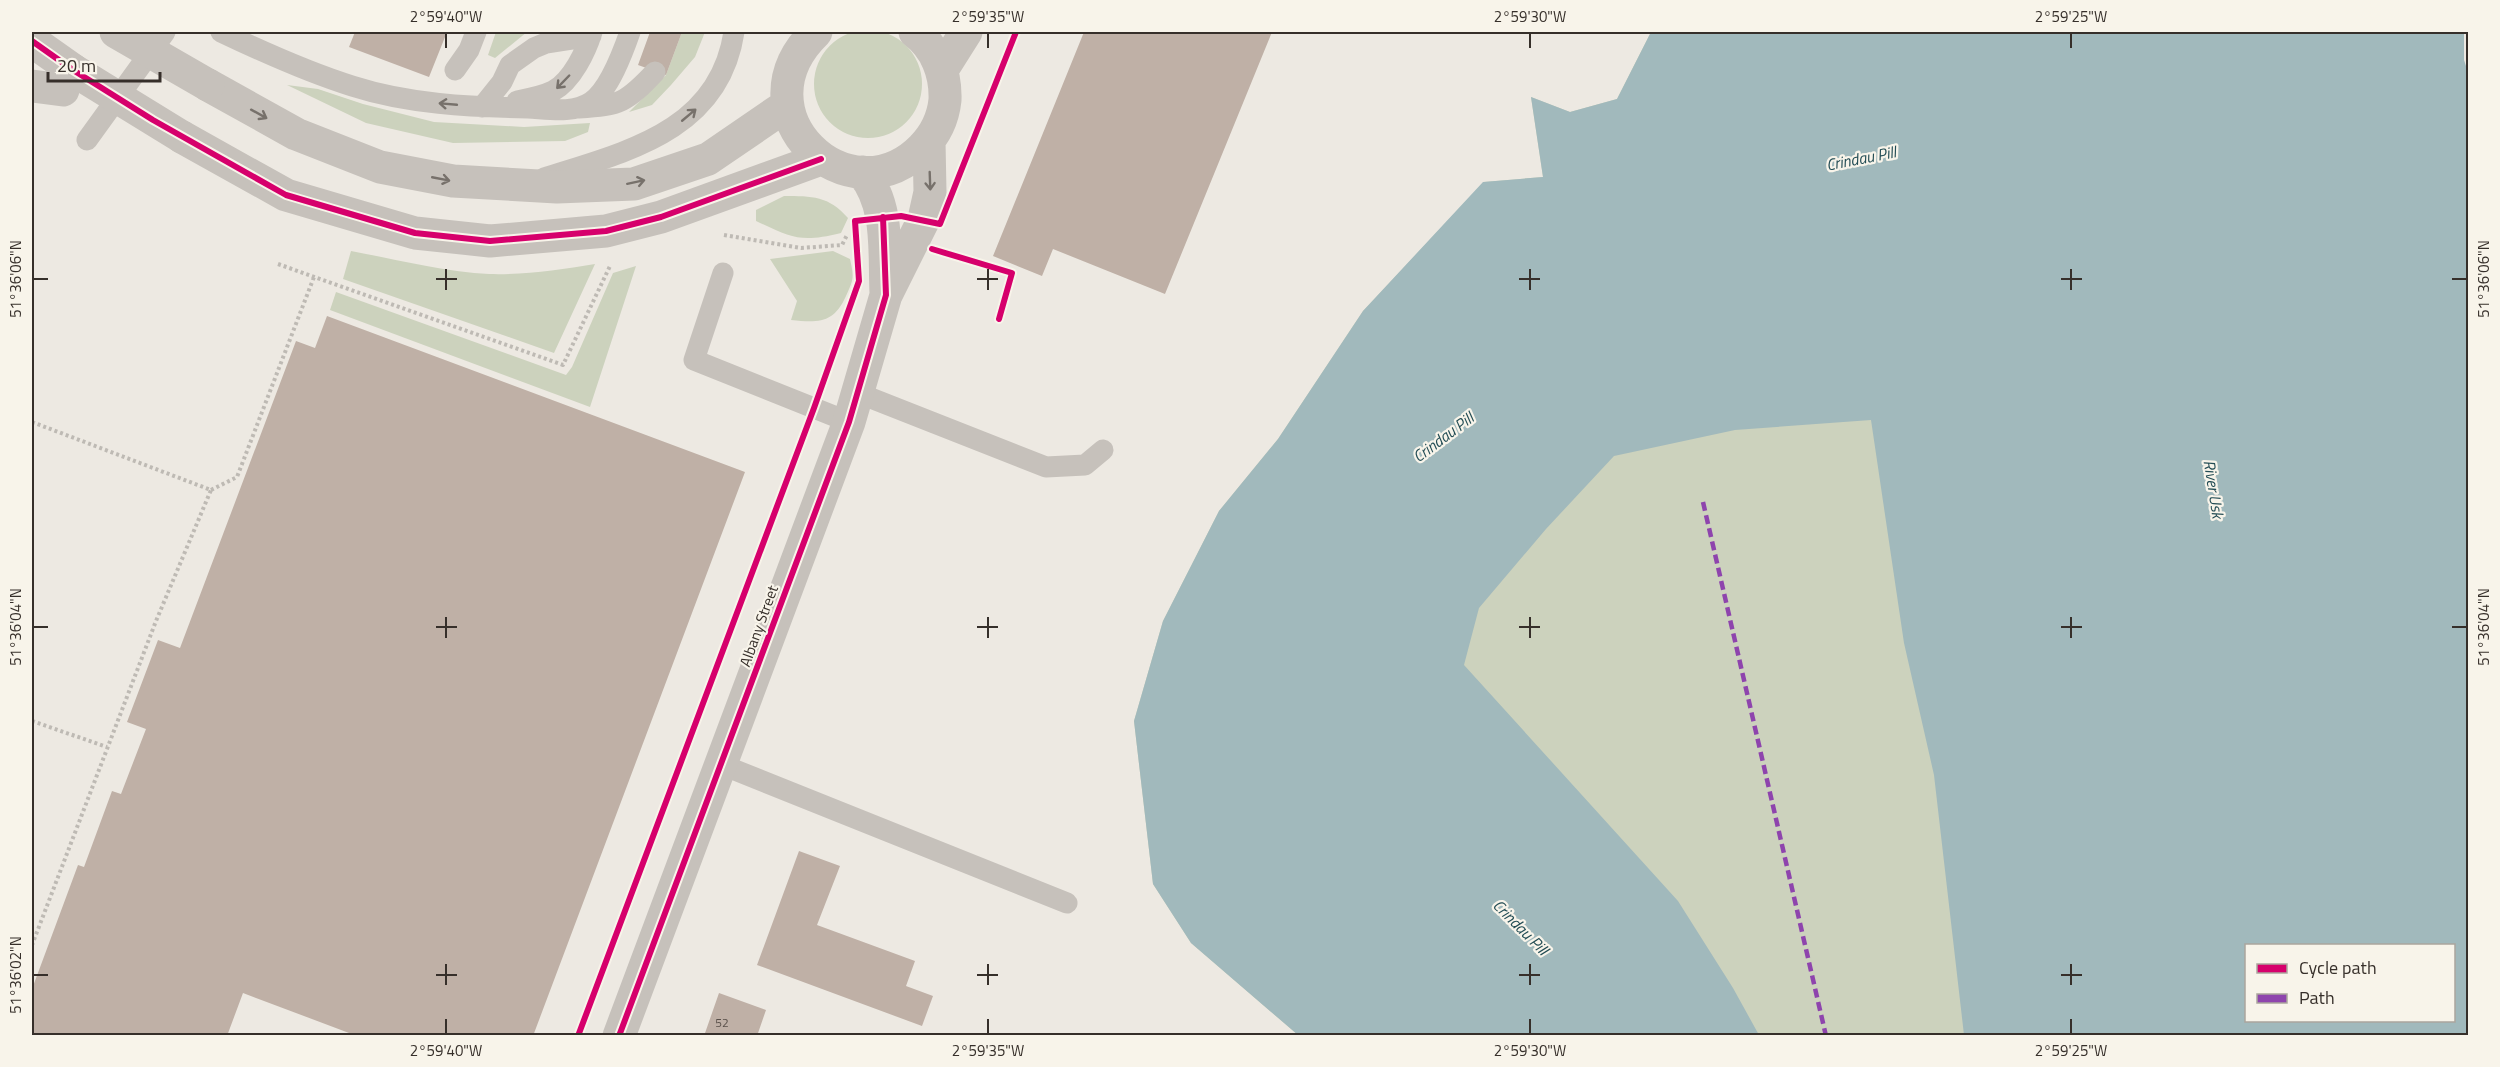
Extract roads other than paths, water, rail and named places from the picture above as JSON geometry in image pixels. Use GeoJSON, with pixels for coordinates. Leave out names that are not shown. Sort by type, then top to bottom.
{"type":"FeatureCollection","features":[{"type":"Feature","properties":{"kind":"street"},"geometry":{"type":"LineString","coordinates":[[116,32],[296,134],[380,167],[453,181],[557,188],[634,184],[708,159],[787,105]]}},
{"type":"Feature","properties":{"kind":"street"},"geometry":{"type":"LineString","coordinates":[[816,32],[803,44],[794,47],[787,83],[787,105],[794,126],[805,144],[821,159],[841,168],[862,172],[881,171],[899,165],[915,155],[929,141],[939,125],[944,107],[945,88],[942,70],[934,53],[915,32]]}},
{"type":"Feature","properties":{"kind":"street"},"geometry":{"type":"LineString","coordinates":[[942,70],[966,32]]}},
{"type":"Feature","properties":{"kind":"street"},"geometry":{"type":"LineString","coordinates":[[32,41],[56,82],[153,120],[286,195],[415,233],[490,241],[606,231],[661,217],[821,159]]}},
{"type":"Feature","properties":{"kind":"street","name":"Albany Street"},"geometry":{"type":"LineString","coordinates":[[619,1035],[853,408],[886,295],[924,219],[930,192],[929,141]]}},
{"type":"Feature","properties":{"kind":"street","name":"Albany Street"},"geometry":{"type":"LineString","coordinates":[[862,172],[873,184],[869,219],[886,295]]}},
{"type":"Feature","properties":{"kind":"lane"},"geometry":{"type":"LineString","coordinates":[[87,140],[165,32]]}},
{"type":"Feature","properties":{"kind":"lane"},"geometry":{"type":"LineString","coordinates":[[221,32],[353,87],[430,103],[482,107],[577,108],[620,104],[655,72]]}},
{"type":"Feature","properties":{"kind":"lane"},"geometry":{"type":"LineString","coordinates":[[455,70],[469,50],[476,32]]}},
{"type":"Feature","properties":{"kind":"lane"},"geometry":{"type":"LineString","coordinates":[[577,108],[592,102],[616,69],[630,32]]}},
{"type":"Feature","properties":{"kind":"lane"},"geometry":{"type":"LineString","coordinates":[[520,186],[634,149],[673,129],[700,106],[731,50],[734,32]]}},
{"type":"Feature","properties":{"kind":"lane"},"geometry":{"type":"LineString","coordinates":[[482,107],[528,99],[555,90],[570,74],[592,34]]}},
{"type":"Feature","properties":{"kind":"lane"},"geometry":{"type":"LineString","coordinates":[[482,107],[502,82],[510,65],[528,52],[546,43],[592,34]]}},
{"type":"Feature","properties":{"kind":"lane"},"geometry":{"type":"LineString","coordinates":[[723,273],[694,360],[1046,467],[1085,465],[1103,450]]}},
{"type":"Feature","properties":{"kind":"lane"},"geometry":{"type":"LineString","coordinates":[[720,764],[1067,903]]}},
{"type":"Feature","properties":{"kind":"water"},"geometry":{"type":"Polygon","coordinates":[[[1651,32],[2464,32],[2464,60],[2468,72],[2468,1035],[1964,1035],[1934,775],[1904,643],[1871,420],[1735,430],[1614,456],[1546,529],[1479,608],[1464,665],[1678,901],[1733,988],[1759,1035],[1298,1035],[1191,943],[1153,884],[1134,721],[1163,621],[1219,511],[1278,439],[1363,311],[1483,182],[1543,177],[1531,97],[1570,112],[1617,99],[1651,32]]]}},
{"type":"Feature","properties":{"kind":"water label","name":"Crindau Pill"},"geometry":{"type":"Point","coordinates":[1861,158]}},
{"type":"Feature","properties":{"kind":"water label","name":"Crindau Pill"},"geometry":{"type":"Point","coordinates":[1443,437]}},
{"type":"Feature","properties":{"kind":"water label","name":"River Usk"},"geometry":{"type":"Point","coordinates":[2214,489]}},
{"type":"Feature","properties":{"kind":"water label","name":"Crindau Pill"},"geometry":{"type":"Point","coordinates":[1521,927]}}]}
